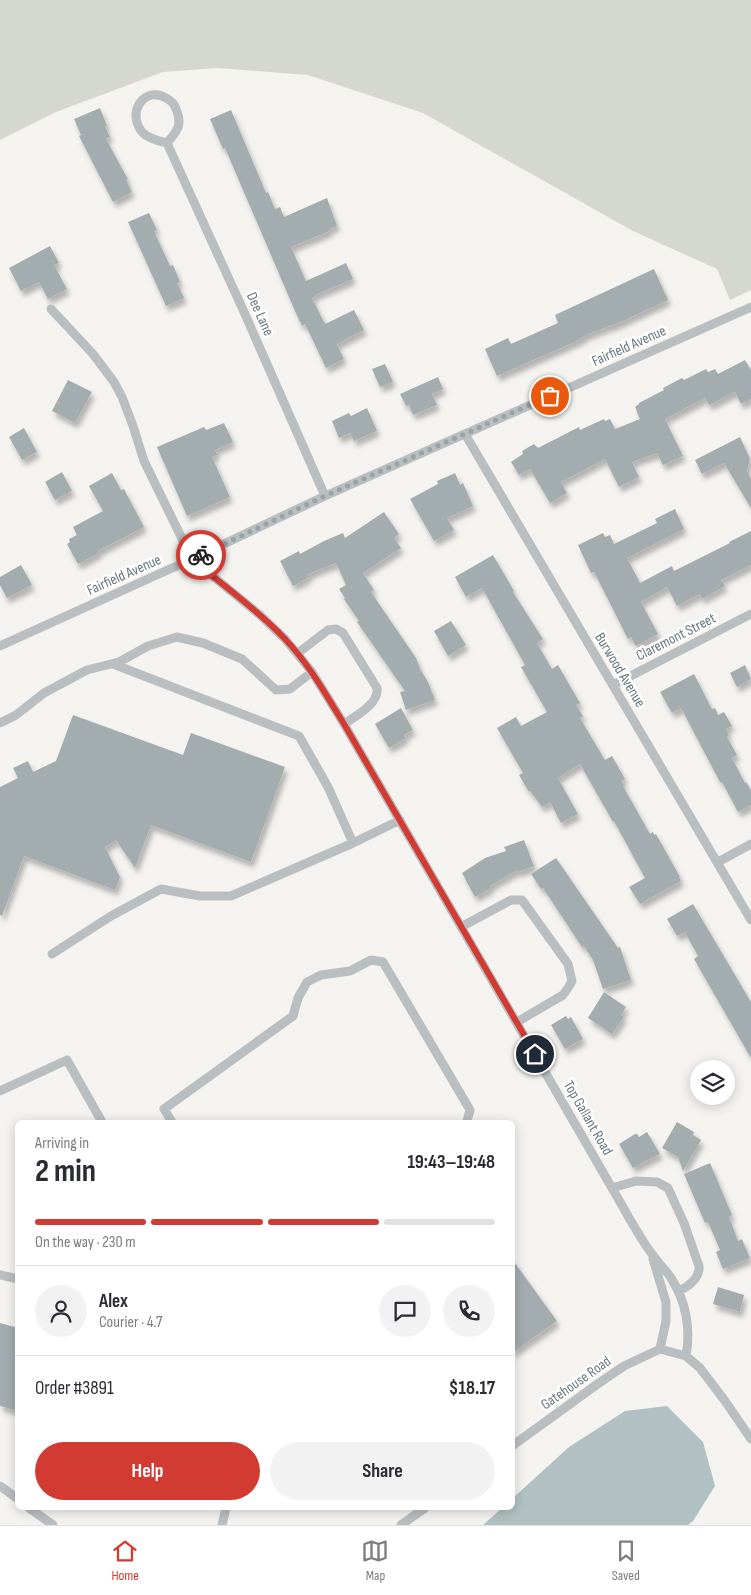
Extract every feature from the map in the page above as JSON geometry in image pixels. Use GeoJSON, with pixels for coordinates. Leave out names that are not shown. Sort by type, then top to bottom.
{"type":"FeatureCollection","features":[{"type":"Feature","properties":{"kind":"street"},"geometry":{"type":"LineString","coordinates":[[150,95],[161,95],[174,103],[179,117],[178,129],[167,143],[143,134],[136,122],[135,112],[140,102],[150,95]]}},
{"type":"Feature","properties":{"kind":"street","name":"Dee Lane"},"geometry":{"type":"LineString","coordinates":[[167,143],[325,496]]}},
{"type":"Feature","properties":{"kind":"street","name":"Fairfield Avenue"},"geometry":{"type":"LineString","coordinates":[[0,645],[192,559],[325,496],[751,307]]}},
{"type":"Feature","properties":{"kind":"street"},"geometry":{"type":"LineString","coordinates":[[51,309],[93,354],[114,382],[128,411],[144,461],[192,559]]}},
{"type":"Feature","properties":{"kind":"street","name":"Burwood Avenue"},"geometry":{"type":"LineString","coordinates":[[465,434],[751,920]]}},
{"type":"Feature","properties":{"kind":"street","name":"Top Gallant Road"},"geometry":{"type":"LineString","coordinates":[[192,559],[260,615],[285,639],[312,672],[400,820],[612,1188],[652,1254],[671,1277],[684,1306],[688,1340],[686,1356]]}},
{"type":"Feature","properties":{"kind":"street","name":"Claremont Street"},"geometry":{"type":"LineString","coordinates":[[613,685],[751,614]]}},
{"type":"Feature","properties":{"kind":"street"},"geometry":{"type":"LineString","coordinates":[[298,654],[328,630],[336,629],[343,633],[357,654],[378,692],[374,700],[367,707],[344,724]]}},
{"type":"Feature","properties":{"kind":"street"},"geometry":{"type":"LineString","coordinates":[[0,723],[16,714],[44,693],[87,670],[114,664],[148,646],[177,637],[203,643],[242,659],[276,690],[290,689],[312,672]]}},
{"type":"Feature","properties":{"kind":"street"},"geometry":{"type":"LineString","coordinates":[[114,664],[299,736],[328,787],[354,843]]}},
{"type":"Feature","properties":{"kind":"street"},"geometry":{"type":"LineString","coordinates":[[52,954],[111,916],[161,889],[200,896],[231,896],[354,843],[400,820]]}},
{"type":"Feature","properties":{"kind":"street"},"geometry":{"type":"LineString","coordinates":[[718,862],[751,844]]}},
{"type":"Feature","properties":{"kind":"street"},"geometry":{"type":"LineString","coordinates":[[461,927],[511,900],[522,900],[568,964],[572,981],[563,994],[517,1022]]}},
{"type":"Feature","properties":{"kind":"street"},"geometry":{"type":"LineString","coordinates":[[171,1120],[164,1109],[293,1016],[298,998],[307,982],[321,975],[350,971],[371,960],[384,962],[470,1110],[467,1120]]}},
{"type":"Feature","properties":{"kind":"street"},"geometry":{"type":"LineString","coordinates":[[0,1091],[67,1060],[101,1120]]}},
{"type":"Feature","properties":{"kind":"street"},"geometry":{"type":"LineString","coordinates":[[612,1188],[636,1181],[657,1182],[668,1188],[684,1223],[699,1266],[699,1273],[695,1279],[679,1292]]}},
{"type":"Feature","properties":{"kind":"street","name":"Top Gallant Road"},"geometry":{"type":"LineString","coordinates":[[652,1254],[666,1302],[666,1321],[660,1349]]}},
{"type":"Feature","properties":{"kind":"street"},"geometry":{"type":"LineString","coordinates":[[0,1275],[15,1278]]}},
{"type":"Feature","properties":{"kind":"street"},"geometry":{"type":"LineString","coordinates":[[660,1349],[686,1356],[700,1368],[751,1439]]}},
{"type":"Feature","properties":{"kind":"street","name":"Gatehouse Road"},"geometry":{"type":"LineString","coordinates":[[515,1444],[624,1366],[660,1349]]}},
{"type":"Feature","properties":{"kind":"street"},"geometry":{"type":"LineString","coordinates":[[0,1486],[15,1497]]}},
{"type":"Feature","properties":{"kind":"street"},"geometry":{"type":"LineString","coordinates":[[32,1510],[53,1525]]}},
{"type":"Feature","properties":{"kind":"street"},"geometry":{"type":"LineString","coordinates":[[222,1525],[226,1510]]}},
{"type":"Feature","properties":{"kind":"street"},"geometry":{"type":"LineString","coordinates":[[401,1525],[422,1510]]}},
{"type":"Feature","properties":{"kind":"shaded area"},"geometry":{"type":"Polygon","coordinates":[[[0,0],[751,0],[751,290],[730,300],[717,269],[633,231],[423,113],[308,75],[218,68],[163,72],[56,112],[0,140],[0,0]]]}},
{"type":"Feature","properties":{"kind":"shaded area"},"geometry":{"type":"Polygon","coordinates":[[[667,1406],[703,1442],[715,1486],[693,1521],[688,1525],[483,1525],[500,1510],[515,1510],[515,1496],[569,1447],[625,1411],[667,1406]]]}},
{"type":"Feature","properties":{"kind":"building"},"geometry":{"type":"Polygon","coordinates":[[[100,108],[110,137],[106,139],[128,179],[126,180],[132,192],[113,202],[79,136],[81,135],[74,119],[100,108]]]}},
{"type":"Feature","properties":{"kind":"building"},"geometry":{"type":"Polygon","coordinates":[[[231,110],[266,193],[268,192],[275,209],[280,207],[284,217],[327,198],[337,226],[329,229],[330,231],[291,247],[306,281],[346,263],[353,279],[312,298],[325,324],[354,310],[364,330],[337,344],[344,359],[326,368],[305,324],[302,326],[295,311],[225,148],[223,149],[210,119],[231,110]]]}},
{"type":"Feature","properties":{"kind":"building"},"geometry":{"type":"Polygon","coordinates":[[[149,213],[157,230],[154,231],[170,266],[173,265],[180,282],[177,283],[184,298],[166,306],[128,222],[149,213]]]}},
{"type":"Feature","properties":{"kind":"building"},"geometry":{"type":"Polygon","coordinates":[[[50,246],[59,263],[54,265],[67,289],[48,299],[39,282],[21,291],[9,268],[50,246]]]}},
{"type":"Feature","properties":{"kind":"building"},"geometry":{"type":"Polygon","coordinates":[[[654,269],[668,300],[497,376],[485,349],[508,338],[511,344],[558,323],[555,315],[654,269]]]}},
{"type":"Feature","properties":{"kind":"building"},"geometry":{"type":"Polygon","coordinates":[[[745,360],[751,370],[751,399],[741,404],[735,392],[709,405],[705,398],[665,419],[683,456],[663,465],[657,453],[632,462],[639,477],[619,487],[605,459],[561,482],[567,493],[550,503],[530,469],[519,475],[511,462],[523,454],[522,451],[534,444],[538,448],[579,427],[580,430],[604,419],[605,421],[610,419],[615,429],[640,419],[635,407],[664,390],[663,388],[706,369],[708,372],[715,369],[718,374],[745,360]]]}},
{"type":"Feature","properties":{"kind":"building"},"geometry":{"type":"Polygon","coordinates":[[[385,364],[393,382],[380,387],[372,369],[385,364]]]}},
{"type":"Feature","properties":{"kind":"building"},"geometry":{"type":"Polygon","coordinates":[[[438,377],[443,389],[432,394],[437,405],[413,415],[409,405],[406,406],[400,394],[438,377]]]}},
{"type":"Feature","properties":{"kind":"building"},"geometry":{"type":"Polygon","coordinates":[[[68,380],[92,392],[75,423],[52,411],[68,380]]]}},
{"type":"Feature","properties":{"kind":"building"},"geometry":{"type":"Polygon","coordinates":[[[367,408],[377,431],[354,441],[350,433],[339,438],[332,421],[349,413],[351,416],[367,408]]]}},
{"type":"Feature","properties":{"kind":"building"},"geometry":{"type":"Polygon","coordinates":[[[224,423],[233,442],[215,450],[217,455],[212,457],[230,497],[187,516],[157,447],[204,427],[206,430],[224,423]]]}},
{"type":"Feature","properties":{"kind":"building"},"geometry":{"type":"Polygon","coordinates":[[[24,428],[37,452],[22,460],[9,437],[24,428]]]}},
{"type":"Feature","properties":{"kind":"building"},"geometry":{"type":"Polygon","coordinates":[[[740,437],[750,459],[747,471],[751,479],[751,508],[724,463],[702,474],[695,460],[740,437]]]}},
{"type":"Feature","properties":{"kind":"building"},"geometry":{"type":"Polygon","coordinates":[[[62,472],[72,491],[55,500],[45,482],[62,472]]]}},
{"type":"Feature","properties":{"kind":"building"},"geometry":{"type":"Polygon","coordinates":[[[112,473],[121,490],[124,489],[144,527],[98,551],[99,553],[78,564],[67,544],[70,542],[69,539],[77,535],[73,527],[103,511],[89,486],[112,473]]]}},
{"type":"Feature","properties":{"kind":"building"},"geometry":{"type":"Polygon","coordinates":[[[455,473],[460,485],[463,483],[473,506],[447,518],[454,530],[434,541],[410,499],[438,484],[437,481],[455,473]]]}},
{"type":"Feature","properties":{"kind":"building"},"geometry":{"type":"Polygon","coordinates":[[[675,509],[684,529],[627,558],[640,583],[672,566],[674,571],[751,531],[751,565],[721,580],[725,586],[702,599],[700,594],[677,606],[667,587],[641,602],[658,634],[636,646],[631,637],[628,639],[594,572],[591,573],[578,545],[603,533],[605,537],[610,535],[614,544],[657,523],[655,519],[675,509]]]}},
{"type":"Feature","properties":{"kind":"building"},"geometry":{"type":"Polygon","coordinates":[[[384,512],[399,534],[394,538],[401,548],[363,573],[374,590],[371,592],[416,658],[435,700],[406,710],[400,692],[405,691],[357,622],[359,621],[339,589],[346,585],[336,563],[308,574],[309,577],[293,586],[280,561],[299,551],[300,554],[343,533],[345,538],[384,512]]]}},
{"type":"Feature","properties":{"kind":"building"},"geometry":{"type":"Polygon","coordinates":[[[493,555],[513,592],[543,639],[537,643],[552,669],[558,665],[580,703],[576,705],[583,716],[580,718],[605,760],[612,756],[625,779],[621,781],[623,786],[650,834],[653,832],[654,835],[656,834],[680,877],[681,881],[640,904],[629,887],[645,878],[580,764],[558,778],[578,814],[561,823],[550,802],[542,807],[529,792],[519,775],[523,773],[497,728],[516,717],[521,726],[547,712],[521,667],[525,665],[482,588],[466,597],[455,577],[493,555]]]}},
{"type":"Feature","properties":{"kind":"building"},"geometry":{"type":"Polygon","coordinates":[[[21,565],[32,585],[7,598],[0,585],[0,577],[21,565]]]}},
{"type":"Feature","properties":{"kind":"building"},"geometry":{"type":"Polygon","coordinates":[[[451,621],[466,645],[448,656],[434,631],[451,621]]]}},
{"type":"Feature","properties":{"kind":"building"},"geometry":{"type":"Polygon","coordinates":[[[745,665],[751,679],[737,687],[730,673],[745,665]]]}},
{"type":"Feature","properties":{"kind":"building"},"geometry":{"type":"Polygon","coordinates":[[[694,674],[712,709],[715,708],[718,715],[724,712],[732,726],[726,729],[729,736],[727,737],[737,755],[732,758],[745,783],[751,790],[751,805],[738,812],[681,708],[672,713],[660,692],[694,674]]]}},
{"type":"Feature","properties":{"kind":"building"},"geometry":{"type":"Polygon","coordinates":[[[401,708],[413,730],[404,735],[406,738],[389,748],[375,724],[401,708]]]}},
{"type":"Feature","properties":{"kind":"building"},"geometry":{"type":"Polygon","coordinates":[[[73,715],[183,755],[191,733],[285,767],[251,862],[151,825],[135,868],[116,840],[105,847],[120,877],[115,890],[24,856],[2,916],[0,915],[0,787],[18,778],[13,768],[28,761],[33,772],[56,761],[73,715]]]}},
{"type":"Feature","properties":{"kind":"building"},"geometry":{"type":"Polygon","coordinates":[[[524,840],[534,866],[518,872],[517,870],[475,897],[462,873],[485,858],[506,851],[504,847],[524,840]]]}},
{"type":"Feature","properties":{"kind":"building"},"geometry":{"type":"Polygon","coordinates":[[[556,858],[618,948],[620,947],[631,980],[603,989],[593,960],[584,946],[582,947],[543,888],[541,889],[531,874],[556,858]]]}},
{"type":"Feature","properties":{"kind":"building"},"geometry":{"type":"Polygon","coordinates":[[[693,904],[751,1002],[751,1058],[694,959],[698,956],[685,932],[677,936],[667,919],[693,904]]]}},
{"type":"Feature","properties":{"kind":"building"},"geometry":{"type":"Polygon","coordinates":[[[604,992],[626,1007],[621,1015],[624,1017],[612,1034],[588,1018],[604,992]]]}},
{"type":"Feature","properties":{"kind":"building"},"geometry":{"type":"Polygon","coordinates":[[[566,1016],[568,1019],[571,1017],[583,1039],[565,1049],[551,1025],[566,1016]]]}},
{"type":"Feature","properties":{"kind":"building"},"geometry":{"type":"Polygon","coordinates":[[[677,1122],[694,1132],[693,1135],[701,1140],[683,1171],[678,1157],[662,1148],[677,1122]]]}},
{"type":"Feature","properties":{"kind":"building"},"geometry":{"type":"Polygon","coordinates":[[[647,1132],[660,1154],[633,1168],[619,1144],[635,1134],[639,1137],[647,1132]]]}},
{"type":"Feature","properties":{"kind":"building"},"geometry":{"type":"Polygon","coordinates":[[[710,1163],[732,1215],[729,1217],[738,1241],[742,1239],[750,1258],[723,1269],[716,1252],[720,1250],[708,1222],[705,1223],[684,1174],[710,1163]]]}},
{"type":"Feature","properties":{"kind":"building"},"geometry":{"type":"Polygon","coordinates":[[[515,1263],[557,1321],[515,1351],[515,1263]]]}},
{"type":"Feature","properties":{"kind":"building"},"geometry":{"type":"Polygon","coordinates":[[[718,1287],[744,1295],[740,1312],[713,1304],[718,1287]]]}},
{"type":"Feature","properties":{"kind":"building"},"geometry":{"type":"Polygon","coordinates":[[[0,1323],[15,1327],[15,1410],[0,1406],[0,1323]]]}},
{"type":"Feature","properties":{"kind":"way so far"},"geometry":{"type":"LineString","coordinates":[[201,555],[325,496],[550,396]]}},
{"type":"Feature","properties":{"kind":"route"},"geometry":{"type":"LineString","coordinates":[[201,555],[192,559],[274,627],[312,672],[535,1054]]}}]}
